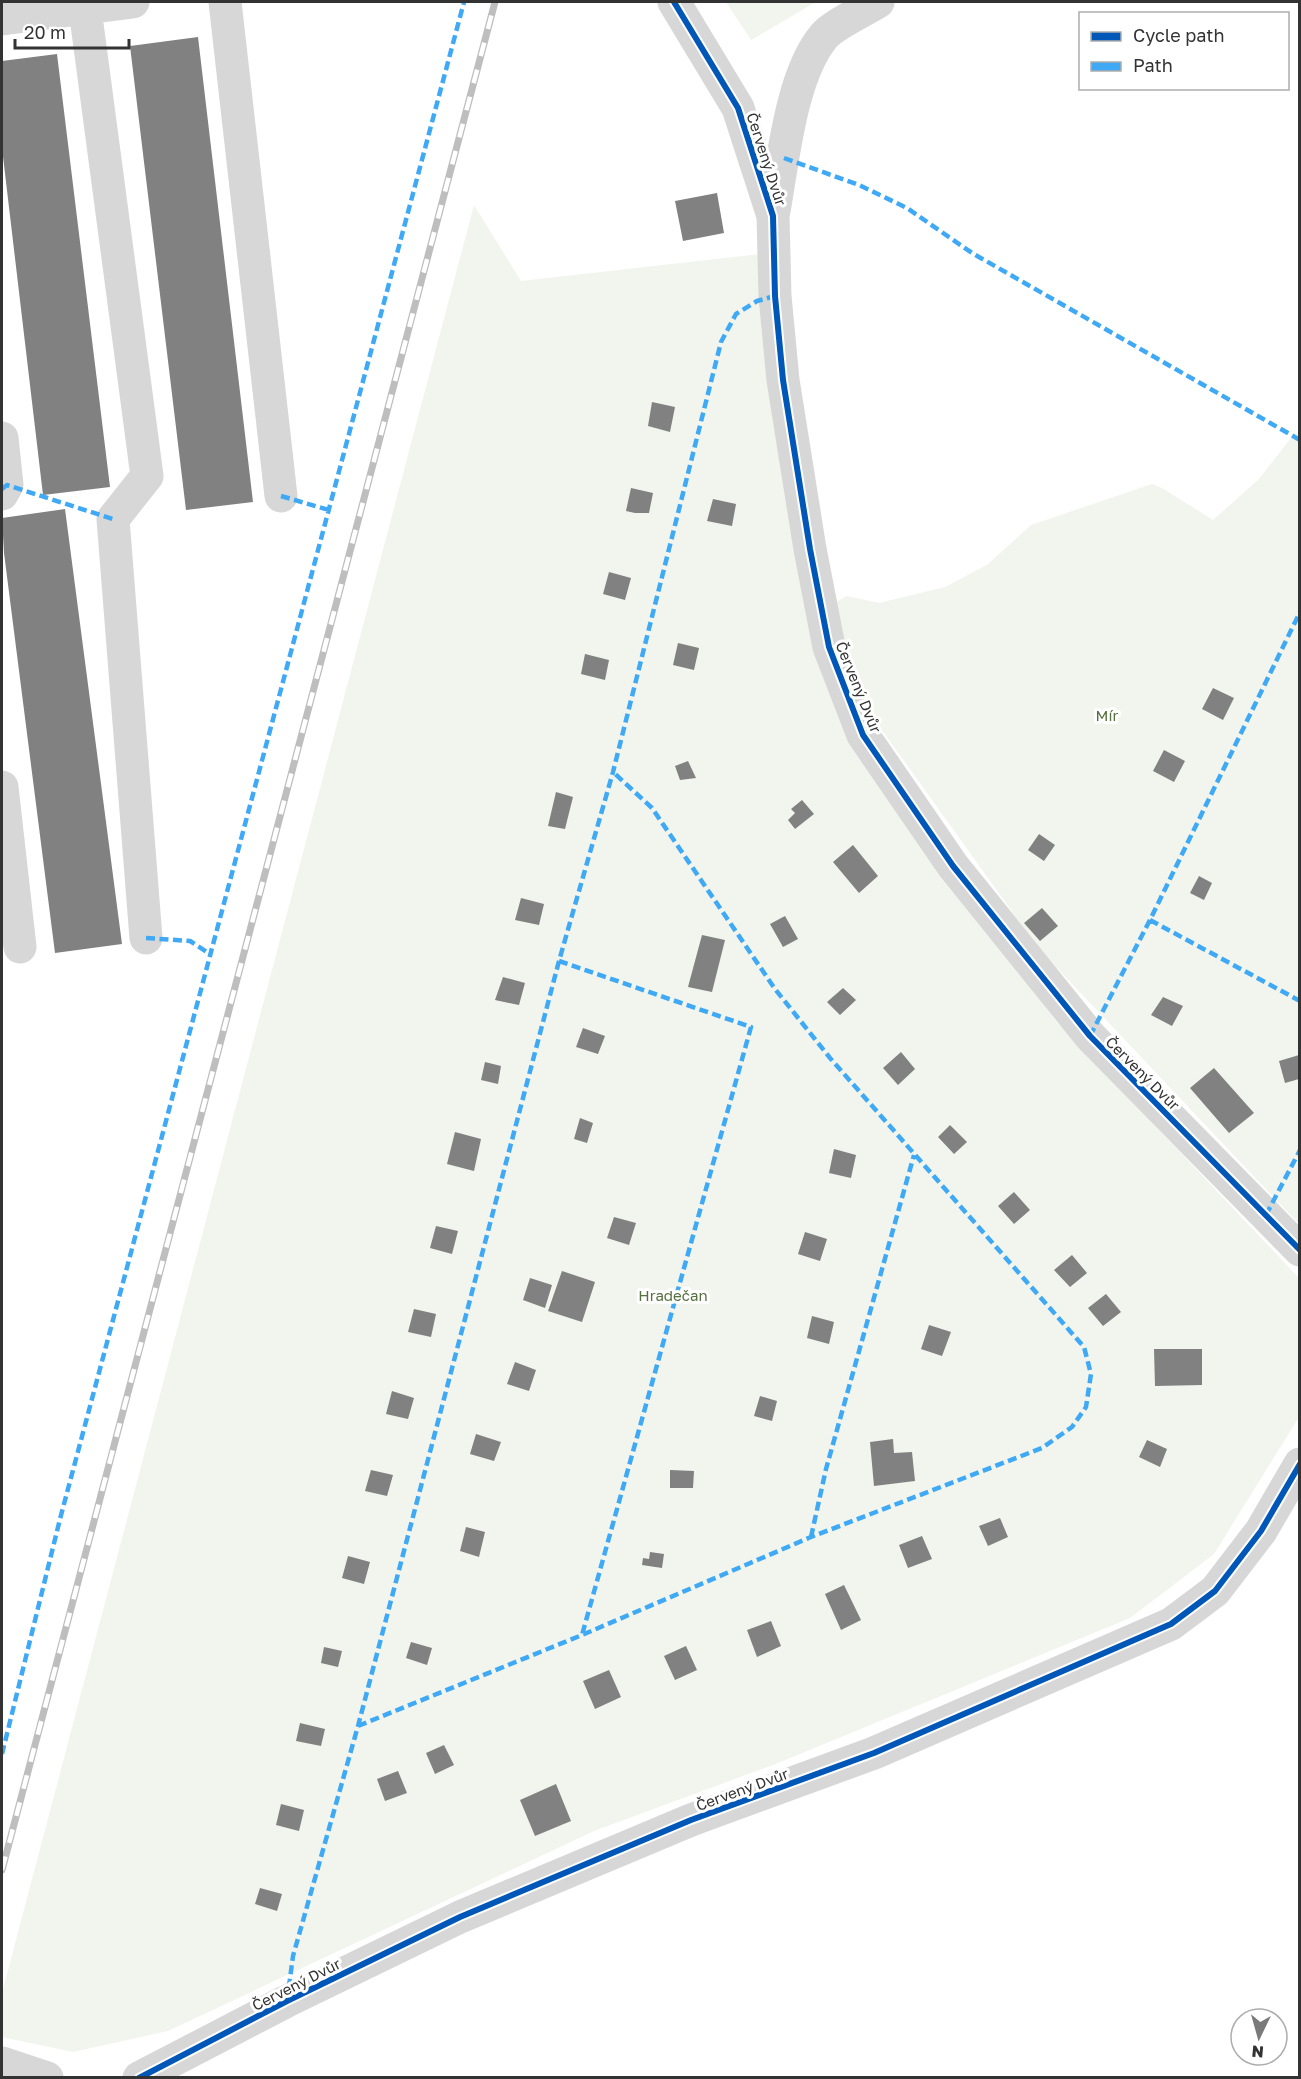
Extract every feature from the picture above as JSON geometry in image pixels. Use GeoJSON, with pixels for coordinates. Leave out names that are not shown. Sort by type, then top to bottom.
{"type":"FeatureCollection","features":[{"type":"Feature","properties":{"kind":"street"},"geometry":{"type":"LineString","coordinates":[[2,19],[133,2]]}},
{"type":"Feature","properties":{"kind":"street"},"geometry":{"type":"LineString","coordinates":[[225,2],[281,496]]}},
{"type":"Feature","properties":{"kind":"street","name":"Červený Dvůr"},"geometry":{"type":"LineString","coordinates":[[674,2],[738,108],[773,216]]}},
{"type":"Feature","properties":{"kind":"street","name":"Červený Dvůr"},"geometry":{"type":"LineString","coordinates":[[878,2],[825,34],[811,56],[799,87],[773,216],[775,296],[783,380],[810,549],[829,646],[863,735],[953,866],[1090,1036],[1299,1250]]}},
{"type":"Feature","properties":{"kind":"street"},"geometry":{"type":"LineString","coordinates":[[86,9],[147,476],[113,519],[146,938]]}},
{"type":"Feature","properties":{"kind":"street"},"geometry":{"type":"LineString","coordinates":[[2,438],[7,485],[2,494]]}},
{"type":"Feature","properties":{"kind":"street"},"geometry":{"type":"LineString","coordinates":[[2,787],[21,947]]}},
{"type":"Feature","properties":{"kind":"street","name":"Červený Dvůr"},"geometry":{"type":"LineString","coordinates":[[139,2078],[287,2001],[460,1917],[691,1820],[874,1753],[1171,1624],[1215,1591],[1261,1531],[1299,1464]]}},
{"type":"Feature","properties":{"kind":"street"},"geometry":{"type":"LineString","coordinates":[[2,2063],[47,2078]]}},
{"type":"Feature","properties":{"kind":"green space"},"geometry":{"type":"Polygon","coordinates":[[[726,2],[816,2],[751,40],[726,2]]]}},
{"type":"Feature","properties":{"kind":"green space","name":"Hradečan"},"geometry":{"type":"Polygon","coordinates":[[[474,205],[521,281],[760,254],[818,636],[943,871],[1056,1021],[1299,1278],[1299,1417],[1214,1554],[1130,1618],[778,1763],[594,1831],[168,2031],[73,2052],[2,2037],[2,1993],[474,205]]]}},
{"type":"Feature","properties":{"kind":"green space","name":"Mír"},"geometry":{"type":"Polygon","coordinates":[[[1299,435],[1299,1224],[1039,949],[866,708],[829,606],[847,596],[879,603],[945,587],[987,565],[1031,525],[1152,484],[1213,520],[1258,480],[1291,438],[1299,435]]]}},
{"type":"Feature","properties":{"kind":"building"},"geometry":{"type":"Polygon","coordinates":[[[198,37],[253,502],[186,510],[130,46],[198,37]]]}},
{"type":"Feature","properties":{"kind":"building"},"geometry":{"type":"Polygon","coordinates":[[[57,54],[110,487],[43,495],[2,148],[2,61],[57,54]]]}},
{"type":"Feature","properties":{"kind":"building"},"geometry":{"type":"Polygon","coordinates":[[[717,193],[724,233],[683,241],[675,201],[717,193]]]}},
{"type":"Feature","properties":{"kind":"building"},"geometry":{"type":"Polygon","coordinates":[[[652,402],[675,407],[670,432],[648,426],[652,402]]]}},
{"type":"Feature","properties":{"kind":"building"},"geometry":{"type":"Polygon","coordinates":[[[631,488],[653,493],[649,513],[626,511],[631,488]]]}},
{"type":"Feature","properties":{"kind":"building"},"geometry":{"type":"Polygon","coordinates":[[[713,499],[736,504],[732,526],[707,521],[713,499]]]}},
{"type":"Feature","properties":{"kind":"building"},"geometry":{"type":"Polygon","coordinates":[[[65,509],[122,944],[55,953],[4,553],[2,518],[65,509]]]}},
{"type":"Feature","properties":{"kind":"building"},"geometry":{"type":"Polygon","coordinates":[[[609,572],[631,578],[625,600],[603,594],[609,572]]]}},
{"type":"Feature","properties":{"kind":"building"},"geometry":{"type":"Polygon","coordinates":[[[678,643],[699,648],[694,670],[673,665],[678,643]]]}},
{"type":"Feature","properties":{"kind":"building"},"geometry":{"type":"Polygon","coordinates":[[[585,654],[609,660],[605,680],[581,674],[585,654]]]}},
{"type":"Feature","properties":{"kind":"building"},"geometry":{"type":"Polygon","coordinates":[[[1213,688],[1234,698],[1223,720],[1202,709],[1213,688]]]}},
{"type":"Feature","properties":{"kind":"building"},"geometry":{"type":"Polygon","coordinates":[[[1164,750],[1185,761],[1174,782],[1153,771],[1164,750]]]}},
{"type":"Feature","properties":{"kind":"building"},"geometry":{"type":"Polygon","coordinates":[[[688,761],[696,778],[680,780],[675,766],[688,761]]]}},
{"type":"Feature","properties":{"kind":"building"},"geometry":{"type":"Polygon","coordinates":[[[556,792],[573,797],[565,829],[548,826],[556,792]]]}},
{"type":"Feature","properties":{"kind":"building"},"geometry":{"type":"Polygon","coordinates":[[[802,800],[814,814],[795,829],[788,820],[795,813],[791,809],[802,800]]]}},
{"type":"Feature","properties":{"kind":"building"},"geometry":{"type":"Polygon","coordinates":[[[1039,834],[1055,845],[1044,861],[1028,850],[1039,834]]]}},
{"type":"Feature","properties":{"kind":"building"},"geometry":{"type":"Polygon","coordinates":[[[853,845],[878,876],[859,893],[833,862],[853,845]]]}},
{"type":"Feature","properties":{"kind":"building"},"geometry":{"type":"Polygon","coordinates":[[[1199,876],[1212,883],[1204,900],[1190,893],[1199,876]]]}},
{"type":"Feature","properties":{"kind":"building"},"geometry":{"type":"Polygon","coordinates":[[[521,898],[544,904],[539,925],[515,920],[521,898]]]}},
{"type":"Feature","properties":{"kind":"building"},"geometry":{"type":"Polygon","coordinates":[[[1042,908],[1058,926],[1040,941],[1024,923],[1042,908]]]}},
{"type":"Feature","properties":{"kind":"building"},"geometry":{"type":"Polygon","coordinates":[[[785,916],[798,939],[783,947],[770,924],[785,916]]]}},
{"type":"Feature","properties":{"kind":"building"},"geometry":{"type":"Polygon","coordinates":[[[702,935],[725,940],[712,992],[688,987],[702,935]]]}},
{"type":"Feature","properties":{"kind":"building"},"geometry":{"type":"Polygon","coordinates":[[[503,977],[525,983],[519,1005],[495,1000],[503,977]]]}},
{"type":"Feature","properties":{"kind":"building"},"geometry":{"type":"Polygon","coordinates":[[[843,988],[856,1000],[840,1015],[827,1002],[843,988]]]}},
{"type":"Feature","properties":{"kind":"building"},"geometry":{"type":"Polygon","coordinates":[[[1163,997],[1183,1006],[1172,1026],[1151,1015],[1163,997]]]}},
{"type":"Feature","properties":{"kind":"building"},"geometry":{"type":"Polygon","coordinates":[[[583,1028],[605,1036],[598,1054],[576,1047],[583,1028]]]}},
{"type":"Feature","properties":{"kind":"building"},"geometry":{"type":"Polygon","coordinates":[[[901,1052],[915,1069],[898,1085],[883,1068],[901,1052]]]}},
{"type":"Feature","properties":{"kind":"building"},"geometry":{"type":"Polygon","coordinates":[[[1299,1055],[1299,1079],[1285,1083],[1279,1061],[1299,1055]]]}},
{"type":"Feature","properties":{"kind":"building"},"geometry":{"type":"Polygon","coordinates":[[[485,1062],[501,1066],[498,1084],[481,1080],[485,1062]]]}},
{"type":"Feature","properties":{"kind":"building"},"geometry":{"type":"Polygon","coordinates":[[[1214,1068],[1254,1113],[1229,1133],[1190,1088],[1214,1068]]]}},
{"type":"Feature","properties":{"kind":"building"},"geometry":{"type":"Polygon","coordinates":[[[580,1118],[593,1123],[587,1143],[574,1139],[580,1118]]]}},
{"type":"Feature","properties":{"kind":"building"},"geometry":{"type":"Polygon","coordinates":[[[950,1125],[967,1142],[954,1154],[938,1137],[950,1125]]]}},
{"type":"Feature","properties":{"kind":"building"},"geometry":{"type":"Polygon","coordinates":[[[455,1132],[481,1139],[474,1171],[447,1164],[455,1132]]]}},
{"type":"Feature","properties":{"kind":"building"},"geometry":{"type":"Polygon","coordinates":[[[834,1149],[856,1155],[851,1178],[829,1173],[834,1149]]]}},
{"type":"Feature","properties":{"kind":"building"},"geometry":{"type":"Polygon","coordinates":[[[1014,1192],[1030,1210],[1014,1224],[998,1206],[1014,1192]]]}},
{"type":"Feature","properties":{"kind":"building"},"geometry":{"type":"Polygon","coordinates":[[[614,1217],[636,1223],[629,1245],[607,1238],[614,1217]]]}},
{"type":"Feature","properties":{"kind":"building"},"geometry":{"type":"Polygon","coordinates":[[[436,1226],[458,1231],[452,1254],[430,1248],[436,1226]]]}},
{"type":"Feature","properties":{"kind":"building"},"geometry":{"type":"Polygon","coordinates":[[[805,1232],[827,1239],[820,1261],[798,1254],[805,1232]]]}},
{"type":"Feature","properties":{"kind":"building"},"geometry":{"type":"Polygon","coordinates":[[[1072,1255],[1087,1273],[1070,1287],[1054,1270],[1072,1255]]]}},
{"type":"Feature","properties":{"kind":"building"},"geometry":{"type":"Polygon","coordinates":[[[562,1271],[595,1282],[582,1322],[548,1311],[562,1271]]]}},
{"type":"Feature","properties":{"kind":"building"},"geometry":{"type":"Polygon","coordinates":[[[530,1278],[552,1285],[545,1308],[523,1300],[530,1278]]]}},
{"type":"Feature","properties":{"kind":"building"},"geometry":{"type":"Polygon","coordinates":[[[1106,1294],[1121,1312],[1103,1326],[1088,1308],[1106,1294]]]}},
{"type":"Feature","properties":{"kind":"building"},"geometry":{"type":"Polygon","coordinates":[[[414,1309],[436,1314],[431,1337],[408,1332],[414,1309]]]}},
{"type":"Feature","properties":{"kind":"building"},"geometry":{"type":"Polygon","coordinates":[[[812,1316],[834,1322],[829,1344],[807,1338],[812,1316]]]}},
{"type":"Feature","properties":{"kind":"building"},"geometry":{"type":"Polygon","coordinates":[[[929,1325],[951,1332],[942,1356],[921,1349],[929,1325]]]}},
{"type":"Feature","properties":{"kind":"building"},"geometry":{"type":"Polygon","coordinates":[[[1154,1349],[1202,1349],[1202,1385],[1155,1386],[1154,1349]]]}},
{"type":"Feature","properties":{"kind":"building"},"geometry":{"type":"Polygon","coordinates":[[[515,1362],[536,1370],[529,1391],[507,1384],[515,1362]]]}},
{"type":"Feature","properties":{"kind":"building"},"geometry":{"type":"Polygon","coordinates":[[[392,1391],[414,1398],[408,1419],[386,1414],[392,1391]]]}},
{"type":"Feature","properties":{"kind":"building"},"geometry":{"type":"Polygon","coordinates":[[[760,1396],[777,1401],[772,1421],[754,1416],[760,1396]]]}},
{"type":"Feature","properties":{"kind":"building"},"geometry":{"type":"Polygon","coordinates":[[[476,1434],[501,1442],[494,1461],[470,1454],[476,1434]]]}},
{"type":"Feature","properties":{"kind":"building"},"geometry":{"type":"Polygon","coordinates":[[[893,1439],[894,1453],[912,1452],[915,1481],[874,1486],[870,1442],[893,1439]]]}},
{"type":"Feature","properties":{"kind":"building"},"geometry":{"type":"Polygon","coordinates":[[[1147,1440],[1167,1449],[1160,1467],[1139,1457],[1147,1440]]]}},
{"type":"Feature","properties":{"kind":"building"},"geometry":{"type":"Polygon","coordinates":[[[371,1470],[393,1475],[387,1496],[365,1491],[371,1470]]]}},
{"type":"Feature","properties":{"kind":"building"},"geometry":{"type":"Polygon","coordinates":[[[670,1470],[694,1471],[693,1488],[670,1488],[670,1470]]]}},
{"type":"Feature","properties":{"kind":"building"},"geometry":{"type":"Polygon","coordinates":[[[1000,1518],[1008,1537],[988,1546],[979,1526],[1000,1518]]]}},
{"type":"Feature","properties":{"kind":"building"},"geometry":{"type":"Polygon","coordinates":[[[466,1527],[485,1532],[479,1557],[460,1551],[466,1527]]]}},
{"type":"Feature","properties":{"kind":"building"},"geometry":{"type":"Polygon","coordinates":[[[922,1536],[932,1559],[908,1568],[899,1545],[922,1536]]]}},
{"type":"Feature","properties":{"kind":"building"},"geometry":{"type":"Polygon","coordinates":[[[650,1552],[664,1554],[662,1568],[642,1565],[643,1558],[649,1559],[650,1552]]]}},
{"type":"Feature","properties":{"kind":"building"},"geometry":{"type":"Polygon","coordinates":[[[348,1556],[370,1562],[364,1584],[342,1578],[348,1556]]]}},
{"type":"Feature","properties":{"kind":"building"},"geometry":{"type":"Polygon","coordinates":[[[844,1585],[861,1620],[841,1630],[825,1594],[844,1585]]]}},
{"type":"Feature","properties":{"kind":"building"},"geometry":{"type":"Polygon","coordinates":[[[771,1621],[781,1646],[757,1657],[747,1630],[771,1621]]]}},
{"type":"Feature","properties":{"kind":"building"},"geometry":{"type":"Polygon","coordinates":[[[411,1642],[432,1648],[427,1665],[406,1658],[411,1642]]]}},
{"type":"Feature","properties":{"kind":"building"},"geometry":{"type":"Polygon","coordinates":[[[686,1646],[697,1670],[675,1680],[664,1656],[686,1646]]]}},
{"type":"Feature","properties":{"kind":"building"},"geometry":{"type":"Polygon","coordinates":[[[324,1647],[342,1651],[338,1667],[321,1663],[324,1647]]]}},
{"type":"Feature","properties":{"kind":"building"},"geometry":{"type":"Polygon","coordinates":[[[609,1670],[621,1697],[595,1709],[583,1681],[609,1670]]]}},
{"type":"Feature","properties":{"kind":"building"},"geometry":{"type":"Polygon","coordinates":[[[300,1723],[325,1729],[321,1746],[296,1741],[300,1723]]]}},
{"type":"Feature","properties":{"kind":"building"},"geometry":{"type":"Polygon","coordinates":[[[444,1745],[454,1765],[435,1774],[426,1753],[444,1745]]]}},
{"type":"Feature","properties":{"kind":"building"},"geometry":{"type":"Polygon","coordinates":[[[398,1771],[407,1793],[385,1801],[377,1779],[398,1771]]]}},
{"type":"Feature","properties":{"kind":"building"},"geometry":{"type":"Polygon","coordinates":[[[556,1784],[571,1821],[535,1836],[520,1800],[556,1784]]]}},
{"type":"Feature","properties":{"kind":"building"},"geometry":{"type":"Polygon","coordinates":[[[281,1804],[304,1810],[299,1831],[276,1825],[281,1804]]]}},
{"type":"Feature","properties":{"kind":"building"},"geometry":{"type":"Polygon","coordinates":[[[260,1888],[282,1894],[277,1911],[255,1904],[260,1888]]]}},
{"type":"Feature","properties":{"kind":"railway"},"geometry":{"type":"LineString","coordinates":[[2,1870],[495,2]]}},
{"type":"Feature","properties":{"kind":"marked path"},"geometry":{"type":"LineString","coordinates":[[2,1754],[60,1519],[464,2]]}},
{"type":"Feature","properties":{"kind":"marked path"},"geometry":{"type":"LineString","coordinates":[[784,158],[859,185],[907,208],[972,253],[1300,440]]}},
{"type":"Feature","properties":{"kind":"marked path"},"geometry":{"type":"LineString","coordinates":[[287,2001],[293,1956],[358,1726],[559,961],[613,772],[721,342],[736,314],[757,301],[775,296]]}},
{"type":"Feature","properties":{"kind":"marked path"},"geometry":{"type":"LineString","coordinates":[[2,489],[7,485],[113,519]]}},
{"type":"Feature","properties":{"kind":"marked path"},"geometry":{"type":"LineString","coordinates":[[281,496],[329,510]]}},
{"type":"Feature","properties":{"kind":"marked path"},"geometry":{"type":"LineString","coordinates":[[1090,1036],[1150,920],[1300,612]]}},
{"type":"Feature","properties":{"kind":"marked path"},"geometry":{"type":"LineString","coordinates":[[358,1726],[582,1635],[811,1537],[1042,1448],[1072,1427],[1086,1407],[1091,1374],[1084,1347],[830,1058],[775,989],[652,808],[613,772]]}},
{"type":"Feature","properties":{"kind":"marked path"},"geometry":{"type":"LineString","coordinates":[[1150,920],[1300,1001]]}},
{"type":"Feature","properties":{"kind":"marked path"},"geometry":{"type":"LineString","coordinates":[[146,938],[190,941],[210,954]]}},
{"type":"Feature","properties":{"kind":"marked path"},"geometry":{"type":"LineString","coordinates":[[559,961],[751,1027],[582,1635]]}},
{"type":"Feature","properties":{"kind":"marked path"},"geometry":{"type":"LineString","coordinates":[[1266,1215],[1300,1150]]}},
{"type":"Feature","properties":{"kind":"marked path"},"geometry":{"type":"LineString","coordinates":[[811,1537],[826,1469],[914,1155]]}},
{"type":"Feature","properties":{"kind":"cycle path"},"geometry":{"type":"LineString","coordinates":[[674,2],[738,108],[773,216],[775,296],[783,380],[810,549],[829,647],[863,735],[953,866],[1090,1036],[1300,1250]]}},
{"type":"Feature","properties":{"kind":"cycle path"},"geometry":{"type":"LineString","coordinates":[[139,2078],[287,2001],[460,1917],[691,1820],[874,1753],[1171,1624],[1215,1591],[1261,1531],[1300,1464]]}}]}
